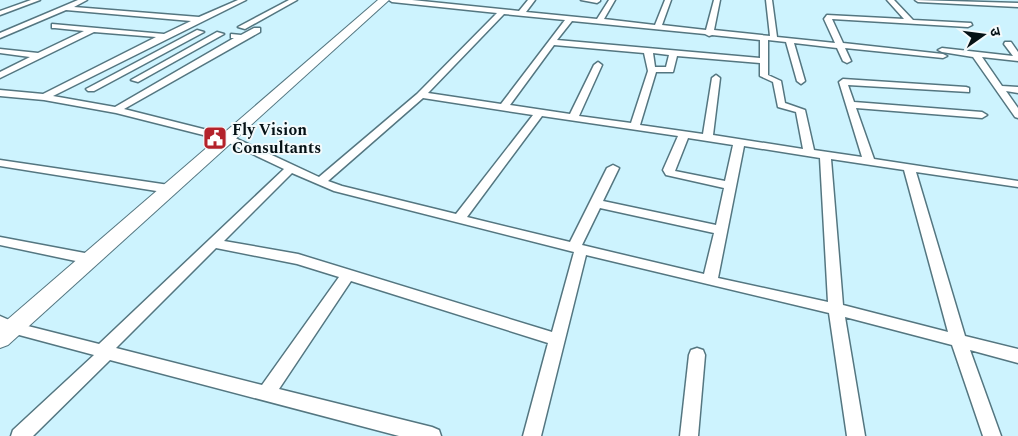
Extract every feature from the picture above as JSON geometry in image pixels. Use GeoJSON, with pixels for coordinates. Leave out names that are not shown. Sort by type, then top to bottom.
{"type":"FeatureCollection","features":[{"type":"Feature","properties":{"kind":"main road"},"geometry":{"type":"LineString","coordinates":[[0,340],[7,325],[90,259],[384,0]]}},
{"type":"Feature","properties":{"kind":"street"},"geometry":{"type":"LineString","coordinates":[[0,13],[37,0]]}},
{"type":"Feature","properties":{"kind":"street"},"geometry":{"type":"LineString","coordinates":[[0,36],[84,0]]}},
{"type":"Feature","properties":{"kind":"street"},"geometry":{"type":"LineString","coordinates":[[44,98],[179,29],[243,0]]}},
{"type":"Feature","properties":{"kind":"street"},"geometry":{"type":"LineString","coordinates":[[242,27],[294,0]]}},
{"type":"Feature","properties":{"kind":"street"},"geometry":{"type":"LineString","coordinates":[[392,0],[841,47],[1018,58]]}},
{"type":"Feature","properties":{"kind":"street"},"geometry":{"type":"LineString","coordinates":[[468,8],[475,0]]}},
{"type":"Feature","properties":{"kind":"street"},"geometry":{"type":"LineString","coordinates":[[520,14],[532,0]]}},
{"type":"Feature","properties":{"kind":"street"},"geometry":{"type":"LineString","coordinates":[[584,0],[597,1]]}},
{"type":"Feature","properties":{"kind":"street"},"geometry":{"type":"LineString","coordinates":[[599,22],[612,0]]}},
{"type":"Feature","properties":{"kind":"street"},"geometry":{"type":"LineString","coordinates":[[657,28],[668,0]]}},
{"type":"Feature","properties":{"kind":"street"},"geometry":{"type":"LineString","coordinates":[[709,34],[717,0]]}},
{"type":"Feature","properties":{"kind":"street"},"geometry":{"type":"LineString","coordinates":[[769,0],[774,40]]}},
{"type":"Feature","properties":{"kind":"street"},"geometry":{"type":"LineString","coordinates":[[890,0],[911,22]]}},
{"type":"Feature","properties":{"kind":"street"},"geometry":{"type":"LineString","coordinates":[[918,0],[1018,5]]}},
{"type":"Feature","properties":{"kind":"street"},"geometry":{"type":"LineString","coordinates":[[65,8],[200,20]]}},
{"type":"Feature","properties":{"kind":"street"},"geometry":{"type":"LineString","coordinates":[[320,182],[421,95],[502,12]]}},
{"type":"Feature","properties":{"kind":"street"},"geometry":{"type":"LineString","coordinates":[[847,61],[828,19],[830,17],[968,25]]}},
{"type":"Feature","properties":{"kind":"street"},"geometry":{"type":"LineString","coordinates":[[504,107],[569,19]]}},
{"type":"Feature","properties":{"kind":"street"},"geometry":{"type":"LineString","coordinates":[[55,26],[165,36]]}},
{"type":"Feature","properties":{"kind":"street"},"geometry":{"type":"LineString","coordinates":[[0,76],[93,29]]}},
{"type":"Feature","properties":{"kind":"street"},"geometry":{"type":"LineString","coordinates":[[179,29],[242,37]]}},
{"type":"Feature","properties":{"kind":"street"},"geometry":{"type":"LineString","coordinates":[[116,110],[257,30]]}},
{"type":"Feature","properties":{"kind":"street"},"geometry":{"type":"LineString","coordinates":[[91,89],[200,32]]}},
{"type":"Feature","properties":{"kind":"street"},"geometry":{"type":"LineString","coordinates":[[135,80],[220,34]]}},
{"type":"Feature","properties":{"kind":"street"},"geometry":{"type":"LineString","coordinates":[[764,39],[764,76],[777,81],[780,105],[801,111],[808,154]]}},
{"type":"Feature","properties":{"kind":"street"},"geometry":{"type":"LineString","coordinates":[[789,41],[800,81]]}},
{"type":"Feature","properties":{"kind":"street"},"geometry":{"type":"LineString","coordinates":[[552,42],[764,61]]}},
{"type":"Feature","properties":{"kind":"street"},"geometry":{"type":"LineString","coordinates":[[1008,44],[1018,58]]}},
{"type":"Feature","properties":{"kind":"street"},"geometry":{"type":"LineString","coordinates":[[0,51],[40,56]]}},
{"type":"Feature","properties":{"kind":"street"},"geometry":{"type":"LineString","coordinates":[[635,126],[651,69],[648,51]]}},
{"type":"Feature","properties":{"kind":"street"},"geometry":{"type":"LineString","coordinates":[[651,69],[670,70],[673,53]]}},
{"type":"Feature","properties":{"kind":"street"},"geometry":{"type":"LineString","coordinates":[[975,54],[1018,115]]}},
{"type":"Feature","properties":{"kind":"street"},"geometry":{"type":"LineString","coordinates":[[574,117],[598,65]]}},
{"type":"Feature","properties":{"kind":"street"},"geometry":{"type":"LineString","coordinates":[[708,138],[716,78]]}},
{"type":"Feature","properties":{"kind":"street"},"geometry":{"type":"LineString","coordinates":[[869,162],[844,82],[966,90]]}},
{"type":"Feature","properties":{"kind":"street"},"geometry":{"type":"LineString","coordinates":[[1000,88],[1018,90]]}},
{"type":"Feature","properties":{"kind":"street"},"geometry":{"type":"LineString","coordinates":[[0,99],[6,93],[116,110],[227,138],[338,189],[1018,356]]}},
{"type":"Feature","properties":{"kind":"street"},"geometry":{"type":"LineString","coordinates":[[421,95],[1018,184]]}},
{"type":"Feature","properties":{"kind":"street"},"geometry":{"type":"LineString","coordinates":[[850,105],[982,115]]}},
{"type":"Feature","properties":{"kind":"street"},"geometry":{"type":"LineString","coordinates":[[458,220],[540,112]]}},
{"type":"Feature","properties":{"kind":"street"},"geometry":{"type":"LineString","coordinates":[[684,134],[670,173],[730,186]]}},
{"type":"Feature","properties":{"kind":"street"},"geometry":{"type":"LineString","coordinates":[[710,281],[739,143]]}},
{"type":"Feature","properties":{"kind":"street"},"geometry":{"type":"LineString","coordinates":[[825,156],[836,310],[856,436]]}},
{"type":"Feature","properties":{"kind":"street"},"geometry":{"type":"LineString","coordinates":[[0,164],[169,189]]}},
{"type":"Feature","properties":{"kind":"street"},"geometry":{"type":"LineString","coordinates":[[20,436],[213,243],[291,168]]}},
{"type":"Feature","properties":{"kind":"street"},"geometry":{"type":"LineString","coordinates":[[532,436],[558,340],[578,248],[596,203],[613,168]]}},
{"type":"Feature","properties":{"kind":"street"},"geometry":{"type":"LineString","coordinates":[[909,168],[960,342],[992,436]]}},
{"type":"Feature","properties":{"kind":"street"},"geometry":{"type":"LineString","coordinates":[[596,203],[721,230]]}},
{"type":"Feature","properties":{"kind":"street"},"geometry":{"type":"LineString","coordinates":[[0,241],[90,259]]}},
{"type":"Feature","properties":{"kind":"street"},"geometry":{"type":"LineString","coordinates":[[213,243],[298,260],[558,340]]}},
{"type":"Feature","properties":{"kind":"street"},"geometry":{"type":"LineString","coordinates":[[266,393],[348,275]]}},
{"type":"Feature","properties":{"kind":"street"},"geometry":{"type":"LineString","coordinates":[[7,325],[432,436]]}},
{"type":"Feature","properties":{"kind":"street"},"geometry":{"type":"LineString","coordinates":[[690,436],[697,355]]}},
{"type":"Feature","properties":{"kind":"place","name":"Fly Vision Consultants"},"geometry":{"type":"Point","coordinates":[215,138]}}]}
